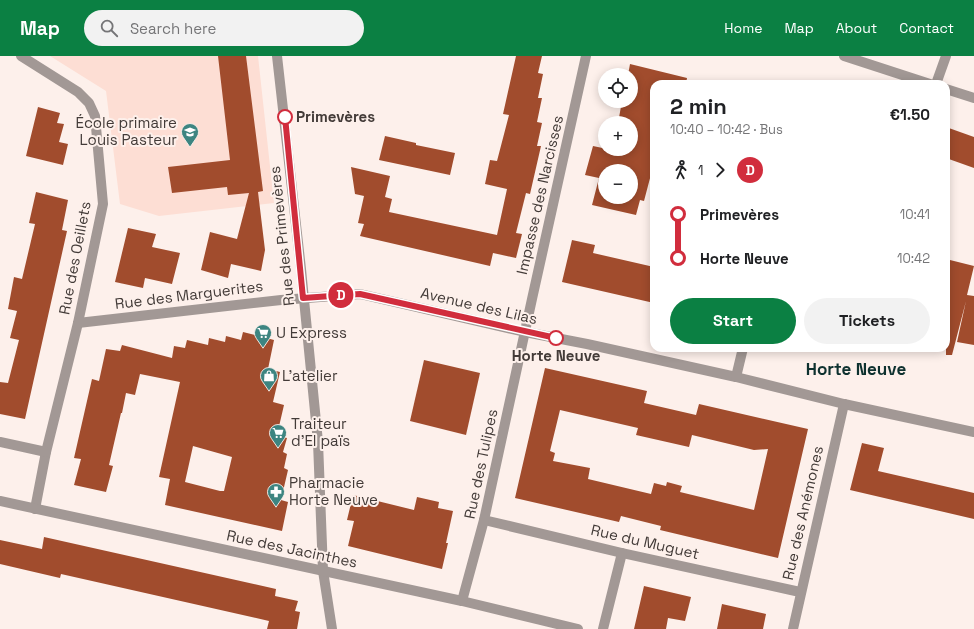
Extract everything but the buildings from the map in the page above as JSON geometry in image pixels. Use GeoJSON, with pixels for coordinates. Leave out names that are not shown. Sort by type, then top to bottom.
{"type":"FeatureCollection","features":[{"type":"Feature","properties":{"kind":"street","name":"Rue des Oeillets"},"geometry":{"type":"LineString","coordinates":[[21,56],[78,92],[90,103],[95,116],[103,204],[78,323],[46,452],[36,509]]}},
{"type":"Feature","properties":{"kind":"street","name":"Rue des Primevères"},"geometry":{"type":"LineString","coordinates":[[277,56],[318,442],[323,572],[332,629]]}},
{"type":"Feature","properties":{"kind":"street"},"geometry":{"type":"LineString","coordinates":[[844,56],[918,80]]}},
{"type":"Feature","properties":{"kind":"street"},"geometry":{"type":"LineString","coordinates":[[937,80],[946,56]]}},
{"type":"Feature","properties":{"kind":"street","name":"Impasse des Narcisses"},"geometry":{"type":"LineString","coordinates":[[525,332],[585,61]]}},
{"type":"Feature","properties":{"kind":"street"},"geometry":{"type":"LineString","coordinates":[[950,90],[974,98]]}},
{"type":"Feature","properties":{"kind":"street","name":"Avenue des Lilas"},"geometry":{"type":"LineString","coordinates":[[303,298],[360,294],[525,332],[736,377],[844,404],[974,432]]}},
{"type":"Feature","properties":{"kind":"street","name":"Rue des Marguerites"},"geometry":{"type":"LineString","coordinates":[[78,323],[303,298]]}},
{"type":"Feature","properties":{"kind":"street","name":"Rue des Tulipes"},"geometry":{"type":"LineString","coordinates":[[462,601],[484,520],[525,332]]}},
{"type":"Feature","properties":{"kind":"street"},"geometry":{"type":"LineString","coordinates":[[736,377],[742,352]]}},
{"type":"Feature","properties":{"kind":"street","name":"Rue des Anémones"},"geometry":{"type":"LineString","coordinates":[[793,629],[800,592],[844,404]]}},
{"type":"Feature","properties":{"kind":"street"},"geometry":{"type":"LineString","coordinates":[[0,442],[46,452]]}},
{"type":"Feature","properties":{"kind":"street","name":"Rue des Jacinthes"},"geometry":{"type":"LineString","coordinates":[[0,501],[462,601],[578,629]]}},
{"type":"Feature","properties":{"kind":"street","name":"Rue du Muguet"},"geometry":{"type":"LineString","coordinates":[[484,520],[622,553],[800,592]]}},
{"type":"Feature","properties":{"kind":"street"},"geometry":{"type":"LineString","coordinates":[[603,629],[622,553]]}},
{"type":"Feature","properties":{"kind":"shaded area","name":"École primaire Louis Pasteur"},"geometry":{"type":"Polygon","coordinates":[[[50,56],[258,56],[274,203],[159,216],[120,204],[106,91],[50,56]]]}},
{"type":"Feature","properties":{"kind":"bus line","name":"D"},"geometry":{"type":"LineString","coordinates":[[285,117],[303,298],[360,294],[556,338]]}},
{"type":"Feature","properties":{"kind":"place","name":"Primevères"},"geometry":{"type":"Point","coordinates":[285,117]}},
{"type":"Feature","properties":{"kind":"place","name":"École primaire Louis Pasteur"},"geometry":{"type":"Point","coordinates":[190,147]}},
{"type":"Feature","properties":{"kind":"place","name":"Horte Neuve"},"geometry":{"type":"Point","coordinates":[556,338]}},
{"type":"Feature","properties":{"kind":"place","name":"U Express"},"geometry":{"type":"Point","coordinates":[263,348]}},
{"type":"Feature","properties":{"kind":"place","name":"L'atelier"},"geometry":{"type":"Point","coordinates":[269,391]}},
{"type":"Feature","properties":{"kind":"place","name":"Traiteur d'El païs"},"geometry":{"type":"Point","coordinates":[278,448]}},
{"type":"Feature","properties":{"kind":"place","name":"Pharmacie Horte Neuve"},"geometry":{"type":"Point","coordinates":[276,507]}},
{"type":"Feature","properties":{"kind":"district","name":"Horte Neuve"},"geometry":{"type":"Point","coordinates":[856,369]}}]}
